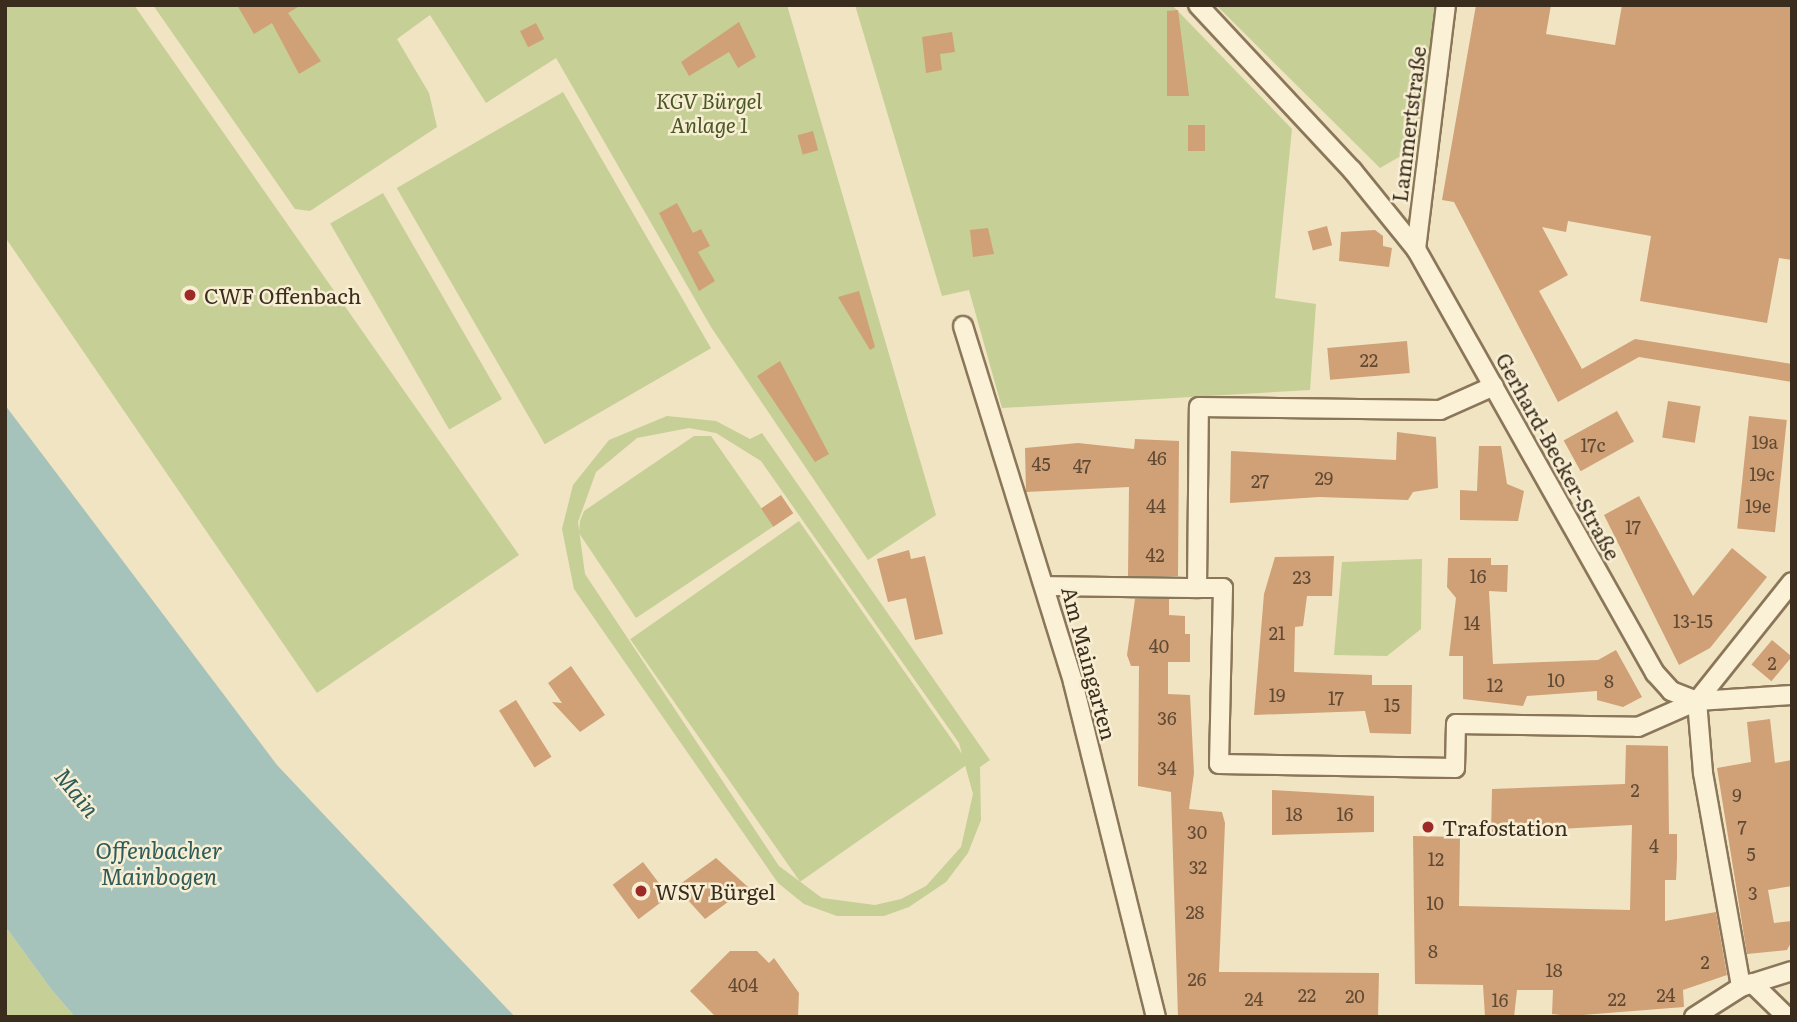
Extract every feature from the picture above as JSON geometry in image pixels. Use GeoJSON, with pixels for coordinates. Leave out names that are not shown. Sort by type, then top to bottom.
{"type":"FeatureCollection","features":[{"type":"Feature","properties":{"kind":"street","name":"Gerhard-Becker-Straße"},"geometry":{"type":"LineString","coordinates":[[1198,5],[1344,161],[1416,249],[1655,673],[1671,691],[1698,701]]}},
{"type":"Feature","properties":{"kind":"street","name":"Lammertstraße"},"geometry":{"type":"LineString","coordinates":[[1416,249],[1446,5]]}},
{"type":"Feature","properties":{"kind":"street","name":"Am Maingarten"},"geometry":{"type":"LineString","coordinates":[[963,326],[1045,586],[1157,1017]]}},
{"type":"Feature","properties":{"kind":"street"},"geometry":{"type":"LineString","coordinates":[[1197,587],[1199,407],[1440,410],[1494,386]]}},
{"type":"Feature","properties":{"kind":"street"},"geometry":{"type":"LineString","coordinates":[[1787,1017],[1746,985],[1702,763],[1698,701],[1792,582]]}},
{"type":"Feature","properties":{"kind":"street"},"geometry":{"type":"LineString","coordinates":[[1045,586],[1223,588],[1219,764],[1455,768],[1456,724],[1637,726],[1698,701],[1792,695]]}},
{"type":"Feature","properties":{"kind":"street"},"geometry":{"type":"LineString","coordinates":[[1694,1017],[1746,985],[1792,971]]}},
{"type":"Feature","properties":{"kind":"green space","name":"CWF Offenbach"},"geometry":{"type":"Polygon","coordinates":[[[5,5],[134,5],[519,555],[317,693],[5,237],[5,5]]]}},
{"type":"Feature","properties":{"kind":"green space","name":"KGV Bürgel Anlage 1"},"geometry":{"type":"Polygon","coordinates":[[[153,5],[787,5],[936,515],[868,560],[711,327],[556,58],[486,103],[430,15],[397,39],[429,93],[437,127],[310,211],[295,209],[153,5]]]}},
{"type":"Feature","properties":{"kind":"green space"},"geometry":{"type":"Polygon","coordinates":[[[855,5],[1172,5],[1292,129],[1275,298],[1316,304],[1310,390],[1002,408],[969,290],[942,296],[855,5]]]}},
{"type":"Feature","properties":{"kind":"green space"},"geometry":{"type":"Polygon","coordinates":[[[1216,5],[1437,5],[1418,146],[1380,168],[1216,5]]]}},
{"type":"Feature","properties":{"kind":"green space"},"geometry":{"type":"Polygon","coordinates":[[[563,92],[711,348],[545,444],[397,188],[563,92]]]}},
{"type":"Feature","properties":{"kind":"green space"},"geometry":{"type":"Polygon","coordinates":[[[383,193],[502,399],[449,430],[330,224],[383,193]]]}},
{"type":"Feature","properties":{"kind":"green space"},"geometry":{"type":"Polygon","coordinates":[[[667,416],[716,421],[750,439],[762,433],[990,760],[980,767],[981,820],[968,853],[946,882],[909,907],[884,916],[837,916],[804,904],[778,883],[574,589],[562,529],[573,485],[609,440],[667,416]],[[689,428],[637,438],[596,472],[578,522],[585,574],[779,866],[822,898],[875,905],[901,899],[926,886],[961,847],[973,794],[959,743],[761,461],[716,433],[689,428]]]}},
{"type":"Feature","properties":{"kind":"green space"},"geometry":{"type":"Polygon","coordinates":[[[694,436],[711,436],[774,526],[636,618],[579,533],[580,521],[584,511],[694,436]]]}},
{"type":"Feature","properties":{"kind":"green space"},"geometry":{"type":"Polygon","coordinates":[[[799,521],[969,763],[800,882],[630,639],[799,521]]]}},
{"type":"Feature","properties":{"kind":"green space"},"geometry":{"type":"Polygon","coordinates":[[[1422,559],[1421,629],[1387,656],[1334,655],[1342,562],[1422,559]]]}},
{"type":"Feature","properties":{"kind":"green space"},"geometry":{"type":"Polygon","coordinates":[[[5,926],[51,989],[75,1017],[5,1016],[5,926]]]}},
{"type":"Feature","properties":{"kind":"water","name":"Offenbacher Mainbogen"},"geometry":{"type":"Polygon","coordinates":[[[5,405],[277,765],[515,1017],[75,1017],[51,989],[5,926],[5,405]]]}},
{"type":"Feature","properties":{"kind":"building"},"geometry":{"type":"Polygon","coordinates":[[[237,5],[301,5],[288,13],[321,61],[299,74],[272,23],[254,34],[237,5]]]}},
{"type":"Feature","properties":{"kind":"building"},"geometry":{"type":"Polygon","coordinates":[[[1476,5],[1551,5],[1546,34],[1615,45],[1622,5],[1792,5],[1792,260],[1779,258],[1767,323],[1640,301],[1651,236],[1568,221],[1566,232],[1542,227],[1568,275],[1539,291],[1582,369],[1635,339],[1792,364],[1792,382],[1639,357],[1558,402],[1454,202],[1442,200],[1476,5]]]}},
{"type":"Feature","properties":{"kind":"building"},"geometry":{"type":"Polygon","coordinates":[[[1178,10],[1189,96],[1167,96],[1167,11],[1178,10]]]}},
{"type":"Feature","properties":{"kind":"building"},"geometry":{"type":"Polygon","coordinates":[[[739,22],[756,57],[738,68],[729,52],[689,76],[681,62],[739,22]]]}},
{"type":"Feature","properties":{"kind":"building"},"geometry":{"type":"Polygon","coordinates":[[[536,23],[544,39],[528,47],[520,31],[536,23]]]}},
{"type":"Feature","properties":{"kind":"building"},"geometry":{"type":"Polygon","coordinates":[[[952,32],[955,52],[940,54],[942,70],[926,73],[922,37],[952,32]]]}},
{"type":"Feature","properties":{"kind":"building"},"geometry":{"type":"Polygon","coordinates":[[[1188,125],[1205,125],[1205,151],[1188,151],[1188,125]]]}},
{"type":"Feature","properties":{"kind":"building"},"geometry":{"type":"Polygon","coordinates":[[[813,131],[818,150],[803,154],[798,135],[813,131]]]}},
{"type":"Feature","properties":{"kind":"building"},"geometry":{"type":"Polygon","coordinates":[[[677,203],[693,233],[701,229],[710,246],[698,252],[715,281],[699,291],[659,213],[677,203]]]}},
{"type":"Feature","properties":{"kind":"building"},"geometry":{"type":"Polygon","coordinates":[[[1327,226],[1332,245],[1313,250],[1308,231],[1327,226]]]}},
{"type":"Feature","properties":{"kind":"building"},"geometry":{"type":"Polygon","coordinates":[[[988,228],[994,254],[973,257],[970,230],[988,228]]]}},
{"type":"Feature","properties":{"kind":"building"},"geometry":{"type":"Polygon","coordinates":[[[1375,230],[1383,236],[1383,246],[1392,248],[1389,267],[1339,261],[1341,232],[1375,230]]]}},
{"type":"Feature","properties":{"kind":"building"},"geometry":{"type":"Polygon","coordinates":[[[859,291],[875,347],[870,350],[838,297],[859,291]]]}},
{"type":"Feature","properties":{"kind":"building"},"geometry":{"type":"Polygon","coordinates":[[[1407,341],[1410,373],[1330,380],[1327,348],[1407,341]]]}},
{"type":"Feature","properties":{"kind":"building"},"geometry":{"type":"Polygon","coordinates":[[[780,361],[829,454],[815,462],[757,376],[780,361]]]}},
{"type":"Feature","properties":{"kind":"building"},"geometry":{"type":"Polygon","coordinates":[[[1668,401],[1701,406],[1695,443],[1662,438],[1668,401]]]}},
{"type":"Feature","properties":{"kind":"building"},"geometry":{"type":"Polygon","coordinates":[[[1617,411],[1634,442],[1581,471],[1564,441],[1617,411]]]}},
{"type":"Feature","properties":{"kind":"building"},"geometry":{"type":"Polygon","coordinates":[[[1749,416],[1787,420],[1775,532],[1737,528],[1749,416]]]}},
{"type":"Feature","properties":{"kind":"building"},"geometry":{"type":"Polygon","coordinates":[[[1397,432],[1436,437],[1438,488],[1413,492],[1408,500],[1319,497],[1230,503],[1231,451],[1396,460],[1397,432]]]}},
{"type":"Feature","properties":{"kind":"building"},"geometry":{"type":"Polygon","coordinates":[[[1135,439],[1179,441],[1178,576],[1128,576],[1129,487],[1026,492],[1025,448],[1078,443],[1134,449],[1135,439]]]}},
{"type":"Feature","properties":{"kind":"building"},"geometry":{"type":"Polygon","coordinates":[[[1479,446],[1501,446],[1507,484],[1524,491],[1518,521],[1460,520],[1460,490],[1477,491],[1479,446]]]}},
{"type":"Feature","properties":{"kind":"building"},"geometry":{"type":"Polygon","coordinates":[[[781,495],[793,513],[773,527],[761,508],[781,495]]]}},
{"type":"Feature","properties":{"kind":"building"},"geometry":{"type":"Polygon","coordinates":[[[1639,496],[1693,596],[1732,548],[1767,577],[1710,648],[1679,665],[1604,515],[1639,496]]]}},
{"type":"Feature","properties":{"kind":"building"},"geometry":{"type":"Polygon","coordinates":[[[909,550],[911,559],[925,556],[943,634],[915,640],[906,598],[888,602],[877,559],[909,550]]]}},
{"type":"Feature","properties":{"kind":"building"},"geometry":{"type":"Polygon","coordinates":[[[1334,556],[1332,596],[1307,596],[1303,626],[1295,627],[1294,672],[1372,675],[1372,685],[1412,685],[1411,734],[1370,733],[1365,711],[1254,715],[1264,594],[1275,557],[1334,556]]]}},
{"type":"Feature","properties":{"kind":"building"},"geometry":{"type":"Polygon","coordinates":[[[1448,558],[1491,558],[1491,565],[1508,565],[1507,592],[1489,591],[1493,664],[1598,660],[1616,650],[1642,697],[1623,707],[1597,700],[1597,691],[1527,696],[1523,706],[1463,699],[1463,656],[1449,656],[1456,598],[1447,587],[1448,558]]]}},
{"type":"Feature","properties":{"kind":"building"},"geometry":{"type":"Polygon","coordinates":[[[1135,599],[1169,599],[1169,615],[1185,616],[1185,634],[1190,634],[1190,662],[1168,662],[1168,694],[1190,695],[1194,773],[1189,809],[1222,812],[1225,823],[1219,972],[1379,973],[1378,1017],[1178,1017],[1171,792],[1138,786],[1139,666],[1131,666],[1127,655],[1135,599]]]}},
{"type":"Feature","properties":{"kind":"building"},"geometry":{"type":"Polygon","coordinates":[[[1772,640],[1792,657],[1771,681],[1751,665],[1772,640]]]}},
{"type":"Feature","properties":{"kind":"building"},"geometry":{"type":"Polygon","coordinates":[[[571,666],[605,715],[580,732],[552,702],[562,703],[548,683],[571,666]]]}},
{"type":"Feature","properties":{"kind":"building"},"geometry":{"type":"Polygon","coordinates":[[[516,700],[552,757],[535,767],[499,711],[516,700]]]}},
{"type":"Feature","properties":{"kind":"building"},"geometry":{"type":"Polygon","coordinates":[[[1770,719],[1775,763],[1792,760],[1792,886],[1768,890],[1774,923],[1792,921],[1792,941],[1787,950],[1747,954],[1717,768],[1751,762],[1747,722],[1770,719]]]}},
{"type":"Feature","properties":{"kind":"building"},"geometry":{"type":"Polygon","coordinates":[[[1626,745],[1668,746],[1669,834],[1677,834],[1677,858],[1676,880],[1665,880],[1665,921],[1716,912],[1727,975],[1683,990],[1684,1007],[1570,1016],[1552,1014],[1553,990],[1517,990],[1514,1017],[1485,1017],[1483,985],[1415,984],[1413,836],[1460,837],[1459,906],[1630,910],[1632,825],[1541,830],[1540,838],[1491,836],[1492,789],[1625,784],[1626,745]]]}},
{"type":"Feature","properties":{"kind":"building"},"geometry":{"type":"Polygon","coordinates":[[[1272,790],[1374,796],[1374,832],[1272,835],[1272,790]]]}},
{"type":"Feature","properties":{"kind":"building"},"geometry":{"type":"Polygon","coordinates":[[[716,858],[748,887],[705,919],[676,887],[716,858]]]}},
{"type":"Feature","properties":{"kind":"building","name":"WSV Bürgel"},"geometry":{"type":"Polygon","coordinates":[[[643,862],[669,896],[639,919],[613,885],[643,862]]]}},
{"type":"Feature","properties":{"kind":"building"},"geometry":{"type":"Polygon","coordinates":[[[730,951],[757,951],[769,963],[774,958],[799,993],[798,1017],[716,1017],[690,991],[730,951]]]}},
{"type":"Feature","properties":{"kind":"place","name":"CWF Offenbach"},"geometry":{"type":"Point","coordinates":[190,295]}},
{"type":"Feature","properties":{"kind":"place","name":"Trafostation"},"geometry":{"type":"Point","coordinates":[1428,827]}},
{"type":"Feature","properties":{"kind":"place","name":"WSV Bürgel"},"geometry":{"type":"Point","coordinates":[641,891]}},
{"type":"Feature","properties":{"kind":"water label","name":"Main"},"geometry":{"type":"Point","coordinates":[78,792]}}]}
